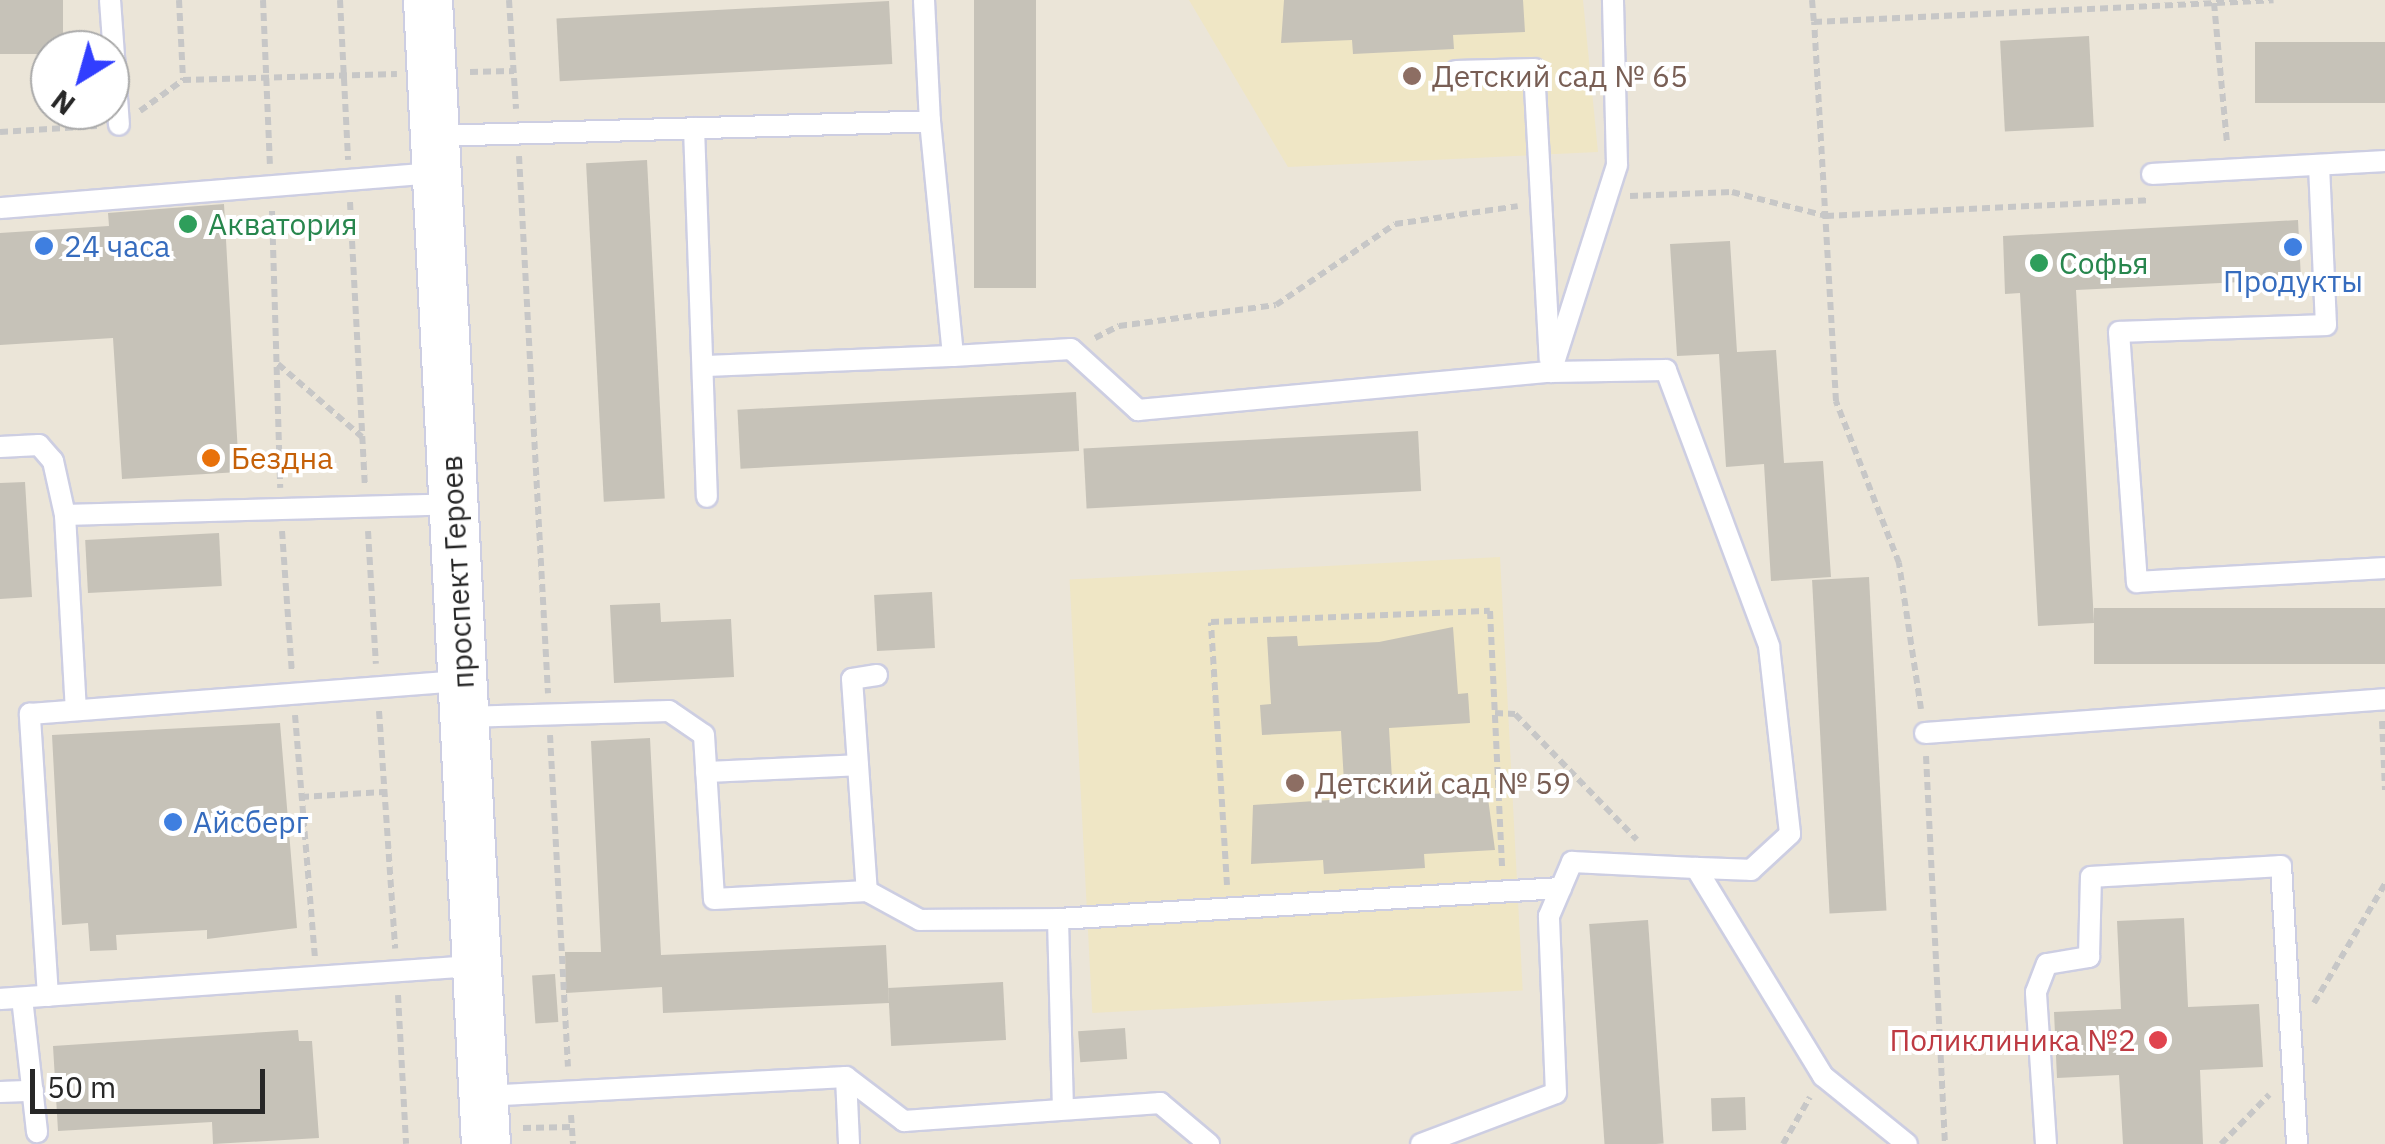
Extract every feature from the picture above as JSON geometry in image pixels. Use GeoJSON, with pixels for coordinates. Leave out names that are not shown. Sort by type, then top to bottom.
{"type":"FeatureCollection","features":[{"type":"Feature","properties":{"kind":"street","name":"проспект Героев"},"geometry":{"type":"LineString","coordinates":[[428,0],[485,1123]]}},
{"type":"Feature","properties":{"kind":"lane"},"geometry":{"type":"LineString","coordinates":[[110,0],[112,30]]}},
{"type":"Feature","properties":{"kind":"lane"},"geometry":{"type":"LineString","coordinates":[[924,0],[930,121],[952,356]]}},
{"type":"Feature","properties":{"kind":"lane"},"geometry":{"type":"LineString","coordinates":[[1550,372],[1617,166],[1613,0]]}},
{"type":"Feature","properties":{"kind":"lane"},"geometry":{"type":"LineString","coordinates":[[1456,71],[1534,68],[1550,372]]}},
{"type":"Feature","properties":{"kind":"lane"},"geometry":{"type":"LineString","coordinates":[[0,208],[349,180],[518,133],[930,121]]}},
{"type":"Feature","properties":{"kind":"lane"},"geometry":{"type":"LineString","coordinates":[[694,128],[707,497]]}},
{"type":"Feature","properties":{"kind":"lane"},"geometry":{"type":"LineString","coordinates":[[2152,174],[2385,162]]}},
{"type":"Feature","properties":{"kind":"lane"},"geometry":{"type":"LineString","coordinates":[[2319,165],[2326,325],[2119,332],[2137,582],[2385,568]]}},
{"type":"Feature","properties":{"kind":"lane"},"geometry":{"type":"LineString","coordinates":[[704,366],[1072,349],[1138,410],[1550,372],[1666,370],[1769,646],[1790,834],[1750,870],[1572,862],[1549,916],[1556,1092],[1421,1144]]}},
{"type":"Feature","properties":{"kind":"lane"},"geometry":{"type":"LineString","coordinates":[[0,446],[40,445],[53,461],[65,515],[76,710]]}},
{"type":"Feature","properties":{"kind":"lane"},"geometry":{"type":"LineString","coordinates":[[65,515],[453,504]]}},
{"type":"Feature","properties":{"kind":"lane"},"geometry":{"type":"LineString","coordinates":[[867,890],[852,680],[877,675]]}},
{"type":"Feature","properties":{"kind":"lane"},"geometry":{"type":"LineString","coordinates":[[48,996],[30,714],[378,688],[549,715],[669,711],[704,735],[714,899],[867,890],[920,920],[1058,919],[1561,888]]}},
{"type":"Feature","properties":{"kind":"lane"},"geometry":{"type":"LineString","coordinates":[[1925,733],[2383,699]]}},
{"type":"Feature","properties":{"kind":"lane"},"geometry":{"type":"LineString","coordinates":[[706,772],[858,764]]}},
{"type":"Feature","properties":{"kind":"lane"},"geometry":{"type":"LineString","coordinates":[[2046,1144],[2036,992],[2047,964],[2089,957],[2091,878],[2281,866],[2297,1144]]}},
{"type":"Feature","properties":{"kind":"lane"},"geometry":{"type":"LineString","coordinates":[[1696,868],[1823,1076],[1908,1144]]}},
{"type":"Feature","properties":{"kind":"lane"},"geometry":{"type":"LineString","coordinates":[[1058,919],[1063,1109]]}},
{"type":"Feature","properties":{"kind":"lane"},"geometry":{"type":"LineString","coordinates":[[0,999],[477,966]]}},
{"type":"Feature","properties":{"kind":"lane"},"geometry":{"type":"LineString","coordinates":[[22,998],[37,1132]]}},
{"type":"Feature","properties":{"kind":"lane"},"geometry":{"type":"LineString","coordinates":[[846,1077],[849,1144]]}},
{"type":"Feature","properties":{"kind":"lane"},"geometry":{"type":"LineString","coordinates":[[485,1123],[570,1094],[846,1077],[904,1121],[1160,1103],[1209,1144]]}},
{"type":"Feature","properties":{"kind":"lane"},"geometry":{"type":"LineString","coordinates":[[0,1092],[32,1091]]}},
{"type":"Feature","properties":{"kind":"path"},"geometry":{"type":"LineString","coordinates":[[179,0],[183,80]]}},
{"type":"Feature","properties":{"kind":"path"},"geometry":{"type":"LineString","coordinates":[[340,0],[382,792],[406,1144]]}},
{"type":"Feature","properties":{"kind":"path"},"geometry":{"type":"LineString","coordinates":[[509,0],[573,1144]]}},
{"type":"Feature","properties":{"kind":"path"},"geometry":{"type":"LineString","coordinates":[[1812,0],[1836,401],[1899,563],[1925,733],[1945,1144]]}},
{"type":"Feature","properties":{"kind":"path"},"geometry":{"type":"LineString","coordinates":[[1814,22],[2273,0]]}},
{"type":"Feature","properties":{"kind":"path"},"geometry":{"type":"LineString","coordinates":[[2214,3],[2223,142],[2241,142]]}},
{"type":"Feature","properties":{"kind":"path"},"geometry":{"type":"LineString","coordinates":[[130,117],[183,80],[514,71]]}},
{"type":"Feature","properties":{"kind":"path"},"geometry":{"type":"LineString","coordinates":[[0,132],[34,130]]}},
{"type":"Feature","properties":{"kind":"path"},"geometry":{"type":"LineString","coordinates":[[1607,197],[1732,192],[1826,216],[2160,200]]}},
{"type":"Feature","properties":{"kind":"path"},"geometry":{"type":"LineString","coordinates":[[1072,349],[1119,326],[1276,305],[1396,224],[1541,202]]}},
{"type":"Feature","properties":{"kind":"path"},"geometry":{"type":"LineString","coordinates":[[278,364],[362,438]]}},
{"type":"Feature","properties":{"kind":"path"},"geometry":{"type":"LineString","coordinates":[[1229,908],[1210,622],[1490,611],[1503,891]]}},
{"type":"Feature","properties":{"kind":"path"},"geometry":{"type":"LineString","coordinates":[[2383,699],[2385,790]]}},
{"type":"Feature","properties":{"kind":"path"},"geometry":{"type":"LineString","coordinates":[[1495,713],[1515,714],[1662,866]]}},
{"type":"Feature","properties":{"kind":"path"},"geometry":{"type":"LineString","coordinates":[[302,797],[382,792]]}},
{"type":"Feature","properties":{"kind":"path"},"geometry":{"type":"LineString","coordinates":[[2291,1041],[2385,884]]}},
{"type":"Feature","properties":{"kind":"path"},"geometry":{"type":"LineString","coordinates":[[2221,1144],[2293,1070]]}},
{"type":"Feature","properties":{"kind":"path"},"geometry":{"type":"LineString","coordinates":[[1784,1144],[1823,1076]]}},
{"type":"Feature","properties":{"kind":"path"},"geometry":{"type":"LineString","coordinates":[[485,1123],[572,1127]]}},
{"type":"Feature","properties":{"kind":"shaded area","name":"Детский сад № 65"},"geometry":{"type":"Polygon","coordinates":[[[1189,0],[1583,0],[1598,152],[1288,167],[1189,0]]]}},
{"type":"Feature","properties":{"kind":"shaded area","name":"Детский сад № 59"},"geometry":{"type":"Polygon","coordinates":[[[1500,557],[1523,990],[1092,1013],[1070,580],[1500,557]]]}},
{"type":"Feature","properties":{"kind":"building"},"geometry":{"type":"Polygon","coordinates":[[[0,0],[63,0],[63,30],[30,30],[30,54],[0,54],[0,0]]]}},
{"type":"Feature","properties":{"kind":"building"},"geometry":{"type":"Polygon","coordinates":[[[974,0],[1036,0],[1036,288],[974,288],[974,0]]]}},
{"type":"Feature","properties":{"kind":"building"},"geometry":{"type":"Polygon","coordinates":[[[1284,0],[1523,0],[1525,32],[1453,35],[1454,49],[1353,54],[1352,40],[1281,43],[1284,0]]]}},
{"type":"Feature","properties":{"kind":"building"},"geometry":{"type":"Polygon","coordinates":[[[889,1],[892,64],[560,81],[556,18],[889,1]]]}},
{"type":"Feature","properties":{"kind":"building"},"geometry":{"type":"Polygon","coordinates":[[[2089,36],[2094,127],[2005,132],[2000,41],[2089,36]]]}},
{"type":"Feature","properties":{"kind":"building"},"geometry":{"type":"Polygon","coordinates":[[[2255,42],[2385,42],[2385,103],[2255,103],[2255,42]]]}},
{"type":"Feature","properties":{"kind":"building"},"geometry":{"type":"Polygon","coordinates":[[[647,160],[665,499],[604,502],[586,163],[647,160]]]}},
{"type":"Feature","properties":{"kind":"building"},"geometry":{"type":"Polygon","coordinates":[[[224,204],[239,472],[122,479],[113,338],[0,345],[0,233],[109,226],[108,213],[224,204]]]}},
{"type":"Feature","properties":{"kind":"building"},"geometry":{"type":"Polygon","coordinates":[[[2298,220],[2301,279],[2076,290],[2094,623],[2038,626],[2020,293],[2005,294],[2003,236],[2298,220]]]}},
{"type":"Feature","properties":{"kind":"building"},"geometry":{"type":"Polygon","coordinates":[[[1730,241],[1737,352],[1776,350],[1784,463],[1823,461],[1831,577],[1771,581],[1764,464],[1726,467],[1719,354],[1677,356],[1670,244],[1730,241]]]}},
{"type":"Feature","properties":{"kind":"building"},"geometry":{"type":"Polygon","coordinates":[[[1076,392],[1079,451],[741,469],[737,410],[1076,392]]]}},
{"type":"Feature","properties":{"kind":"building"},"geometry":{"type":"Polygon","coordinates":[[[1418,431],[1421,491],[1087,508],[1083,449],[1418,431]]]}},
{"type":"Feature","properties":{"kind":"building"},"geometry":{"type":"Polygon","coordinates":[[[25,482],[32,597],[0,599],[0,483],[25,482]]]}},
{"type":"Feature","properties":{"kind":"building"},"geometry":{"type":"Polygon","coordinates":[[[219,533],[222,586],[88,593],[85,540],[219,533]]]}},
{"type":"Feature","properties":{"kind":"building"},"geometry":{"type":"Polygon","coordinates":[[[1869,577],[1886,911],[1830,914],[1812,580],[1869,577]]]}},
{"type":"Feature","properties":{"kind":"building"},"geometry":{"type":"Polygon","coordinates":[[[932,592],[935,648],[877,651],[874,595],[932,592]]]}},
{"type":"Feature","properties":{"kind":"building"},"geometry":{"type":"Polygon","coordinates":[[[660,603],[661,622],[731,619],[734,677],[614,683],[610,605],[660,603]]]}},
{"type":"Feature","properties":{"kind":"building"},"geometry":{"type":"Polygon","coordinates":[[[2094,608],[2385,608],[2385,664],[2094,664],[2094,608]]]}},
{"type":"Feature","properties":{"kind":"building"},"geometry":{"type":"Polygon","coordinates":[[[1453,627],[1458,694],[1468,693],[1470,723],[1389,728],[1393,796],[1487,791],[1495,850],[1424,854],[1425,868],[1324,874],[1323,860],[1251,864],[1253,805],[1345,799],[1341,731],[1262,735],[1260,705],[1271,704],[1267,637],[1297,636],[1298,646],[1379,642],[1453,627]]]}},
{"type":"Feature","properties":{"kind":"building","name":"Айсберг"},"geometry":{"type":"Polygon","coordinates":[[[280,723],[297,928],[207,939],[207,930],[116,935],[117,950],[90,951],[88,923],[62,925],[52,735],[280,723]]]}},
{"type":"Feature","properties":{"kind":"building"},"geometry":{"type":"Polygon","coordinates":[[[650,738],[661,955],[886,945],[889,1003],[663,1013],[662,987],[566,993],[565,952],[601,952],[591,741],[650,738]]]}},
{"type":"Feature","properties":{"kind":"building","name":"Поликлиника №2"},"geometry":{"type":"Polygon","coordinates":[[[2184,918],[2188,1007],[2259,1004],[2263,1067],[2200,1070],[2203,1144],[2123,1144],[2119,1075],[2057,1078],[2054,1012],[2121,1009],[2117,921],[2184,918]]]}},
{"type":"Feature","properties":{"kind":"building"},"geometry":{"type":"Polygon","coordinates":[[[1648,920],[1664,1143],[1605,1144],[1589,924],[1648,920]]]}},
{"type":"Feature","properties":{"kind":"building"},"geometry":{"type":"Polygon","coordinates":[[[555,974],[558,1022],[535,1023],[532,976],[555,974]]]}},
{"type":"Feature","properties":{"kind":"building"},"geometry":{"type":"Polygon","coordinates":[[[1003,982],[1006,1040],[891,1046],[888,988],[1003,982]]]}},
{"type":"Feature","properties":{"kind":"building"},"geometry":{"type":"Polygon","coordinates":[[[1125,1028],[1127,1059],[1080,1062],[1078,1031],[1125,1028]]]}},
{"type":"Feature","properties":{"kind":"building"},"geometry":{"type":"Polygon","coordinates":[[[298,1030],[299,1041],[312,1041],[319,1138],[213,1144],[212,1122],[58,1131],[53,1046],[298,1030]]]}},
{"type":"Feature","properties":{"kind":"building"},"geometry":{"type":"Polygon","coordinates":[[[1745,1097],[1746,1130],[1712,1131],[1711,1098],[1745,1097]]]}},
{"type":"Feature","properties":{"kind":"place","name":"Детский сад № 65"},"geometry":{"type":"Point","coordinates":[1412,76]}},
{"type":"Feature","properties":{"kind":"place","name":"Акватория"},"geometry":{"type":"Point","coordinates":[188,224]}},
{"type":"Feature","properties":{"kind":"place","name":"24 часа"},"geometry":{"type":"Point","coordinates":[44,246]}},
{"type":"Feature","properties":{"kind":"place","name":"Продукты"},"geometry":{"type":"Point","coordinates":[2293,247]}},
{"type":"Feature","properties":{"kind":"place","name":"Софья"},"geometry":{"type":"Point","coordinates":[2039,263]}},
{"type":"Feature","properties":{"kind":"place","name":"Бездна"},"geometry":{"type":"Point","coordinates":[211,458]}},
{"type":"Feature","properties":{"kind":"place","name":"Детский сад № 59"},"geometry":{"type":"Point","coordinates":[1295,783]}},
{"type":"Feature","properties":{"kind":"place","name":"Айсберг"},"geometry":{"type":"Point","coordinates":[173,822]}},
{"type":"Feature","properties":{"kind":"place","name":"Поликлиника №2"},"geometry":{"type":"Point","coordinates":[2158,1040]}}]}
